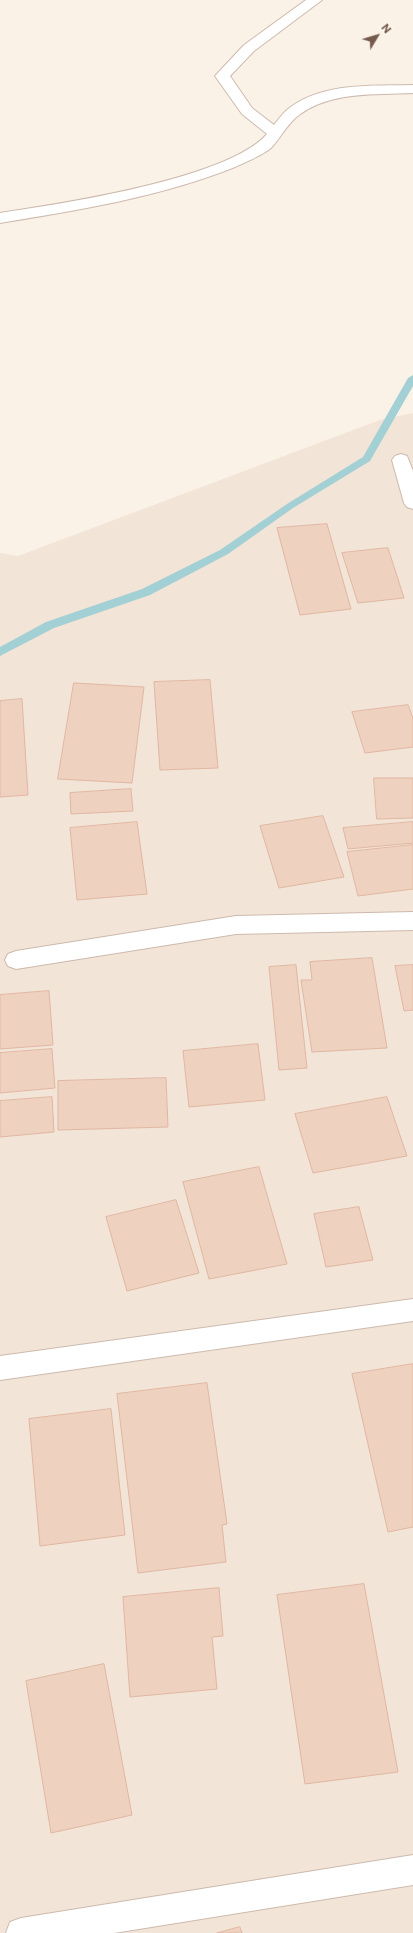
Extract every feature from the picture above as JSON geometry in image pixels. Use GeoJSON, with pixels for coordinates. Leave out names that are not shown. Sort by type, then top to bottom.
{"type":"FeatureCollection","features":[{"type":"Feature","properties":{"kind":"street"},"geometry":{"type":"LineString","coordinates":[[275,133],[247,111],[222,76],[249,48],[315,0]]}},
{"type":"Feature","properties":{"kind":"street"},"geometry":{"type":"LineString","coordinates":[[0,218],[71,206],[193,177],[231,164],[265,145],[293,112],[315,99],[346,92],[413,89]]}},
{"type":"Feature","properties":{"kind":"street"},"geometry":{"type":"LineString","coordinates":[[401,460],[413,503]]}},
{"type":"Feature","properties":{"kind":"street"},"geometry":{"type":"LineString","coordinates":[[16,960],[236,925],[413,921]]}},
{"type":"Feature","properties":{"kind":"street"},"geometry":{"type":"LineString","coordinates":[[0,1368],[413,1310]]}},
{"type":"Feature","properties":{"kind":"street"},"geometry":{"type":"LineString","coordinates":[[21,1933],[413,1870]]}},
{"type":"Feature","properties":{"kind":"shaded area"},"geometry":{"type":"Polygon","coordinates":[[[413,413],[413,1933],[0,1933],[0,553],[18,556],[380,420],[413,413]]]}},
{"type":"Feature","properties":{"kind":"building"},"geometry":{"type":"Polygon","coordinates":[[[327,524],[351,609],[300,615],[277,528],[327,524]]]}},
{"type":"Feature","properties":{"kind":"building"},"geometry":{"type":"Polygon","coordinates":[[[388,548],[404,598],[358,603],[342,553],[388,548]]]}},
{"type":"Feature","properties":{"kind":"building"},"geometry":{"type":"Polygon","coordinates":[[[210,680],[218,768],[160,770],[154,682],[210,680]]]}},
{"type":"Feature","properties":{"kind":"building"},"geometry":{"type":"Polygon","coordinates":[[[74,683],[144,687],[132,783],[58,779],[74,683]]]}},
{"type":"Feature","properties":{"kind":"building"},"geometry":{"type":"Polygon","coordinates":[[[22,699],[28,795],[0,797],[0,701],[22,699]]]}},
{"type":"Feature","properties":{"kind":"building"},"geometry":{"type":"Polygon","coordinates":[[[408,705],[413,718],[413,747],[365,753],[352,712],[408,705]]]}},
{"type":"Feature","properties":{"kind":"building"},"geometry":{"type":"Polygon","coordinates":[[[374,778],[413,778],[413,818],[377,819],[374,778]]]}},
{"type":"Feature","properties":{"kind":"building"},"geometry":{"type":"Polygon","coordinates":[[[131,789],[133,811],[71,814],[70,793],[131,789]]]}},
{"type":"Feature","properties":{"kind":"building"},"geometry":{"type":"Polygon","coordinates":[[[323,816],[344,877],[279,888],[260,826],[323,816]]]}},
{"type":"Feature","properties":{"kind":"building"},"geometry":{"type":"Polygon","coordinates":[[[137,822],[147,894],[77,900],[70,828],[137,822]]]}},
{"type":"Feature","properties":{"kind":"building"},"geometry":{"type":"Polygon","coordinates":[[[413,822],[413,843],[348,849],[343,828],[413,822]]]}},
{"type":"Feature","properties":{"kind":"building"},"geometry":{"type":"Polygon","coordinates":[[[413,845],[413,889],[358,896],[347,852],[413,845]]]}},
{"type":"Feature","properties":{"kind":"building"},"geometry":{"type":"Polygon","coordinates":[[[372,958],[387,1048],[312,1052],[301,980],[312,980],[310,962],[372,958]]]}},
{"type":"Feature","properties":{"kind":"building"},"geometry":{"type":"Polygon","coordinates":[[[296,965],[307,1068],[279,1070],[269,967],[296,965]]]}},
{"type":"Feature","properties":{"kind":"building"},"geometry":{"type":"Polygon","coordinates":[[[413,965],[413,1010],[404,1011],[395,966],[413,965]]]}},
{"type":"Feature","properties":{"kind":"building"},"geometry":{"type":"Polygon","coordinates":[[[49,991],[53,1045],[0,1049],[0,995],[49,991]]]}},
{"type":"Feature","properties":{"kind":"building"},"geometry":{"type":"Polygon","coordinates":[[[258,1044],[265,1100],[189,1107],[183,1051],[258,1044]]]}},
{"type":"Feature","properties":{"kind":"building"},"geometry":{"type":"Polygon","coordinates":[[[52,1049],[55,1088],[0,1093],[0,1053],[52,1049]]]}},
{"type":"Feature","properties":{"kind":"building"},"geometry":{"type":"Polygon","coordinates":[[[166,1078],[168,1127],[58,1130],[58,1081],[166,1078]]]}},
{"type":"Feature","properties":{"kind":"building"},"geometry":{"type":"Polygon","coordinates":[[[52,1097],[54,1132],[0,1137],[0,1101],[52,1097]]]}},
{"type":"Feature","properties":{"kind":"building"},"geometry":{"type":"Polygon","coordinates":[[[387,1097],[407,1156],[313,1173],[295,1114],[387,1097]]]}},
{"type":"Feature","properties":{"kind":"building"},"geometry":{"type":"Polygon","coordinates":[[[259,1167],[287,1264],[209,1279],[183,1182],[259,1167]]]}},
{"type":"Feature","properties":{"kind":"building"},"geometry":{"type":"Polygon","coordinates":[[[176,1200],[199,1273],[127,1291],[106,1217],[176,1200]]]}},
{"type":"Feature","properties":{"kind":"building"},"geometry":{"type":"Polygon","coordinates":[[[359,1207],[373,1260],[326,1267],[314,1214],[359,1207]]]}},
{"type":"Feature","properties":{"kind":"building"},"geometry":{"type":"Polygon","coordinates":[[[413,1364],[413,1527],[388,1532],[352,1374],[413,1364]]]}},
{"type":"Feature","properties":{"kind":"building"},"geometry":{"type":"Polygon","coordinates":[[[207,1383],[227,1524],[222,1525],[226,1562],[138,1573],[117,1394],[207,1383]]]}},
{"type":"Feature","properties":{"kind":"building"},"geometry":{"type":"Polygon","coordinates":[[[111,1409],[125,1535],[40,1546],[29,1419],[111,1409]]]}},
{"type":"Feature","properties":{"kind":"building"},"geometry":{"type":"Polygon","coordinates":[[[364,1584],[398,1772],[305,1784],[277,1595],[364,1584]]]}},
{"type":"Feature","properties":{"kind":"building"},"geometry":{"type":"Polygon","coordinates":[[[219,1588],[223,1636],[212,1637],[217,1689],[130,1697],[123,1597],[219,1588]]]}},
{"type":"Feature","properties":{"kind":"building"},"geometry":{"type":"Polygon","coordinates":[[[104,1664],[132,1815],[51,1833],[26,1681],[104,1664]]]}},
{"type":"Feature","properties":{"kind":"building"},"geometry":{"type":"Polygon","coordinates":[[[240,1927],[242,1933],[217,1933],[240,1927]]]}},
{"type":"Feature","properties":{"kind":"waterway"},"geometry":{"type":"LineString","coordinates":[[0,652],[50,625],[146,592],[224,552],[290,506],[367,459],[413,378]]}}]}
